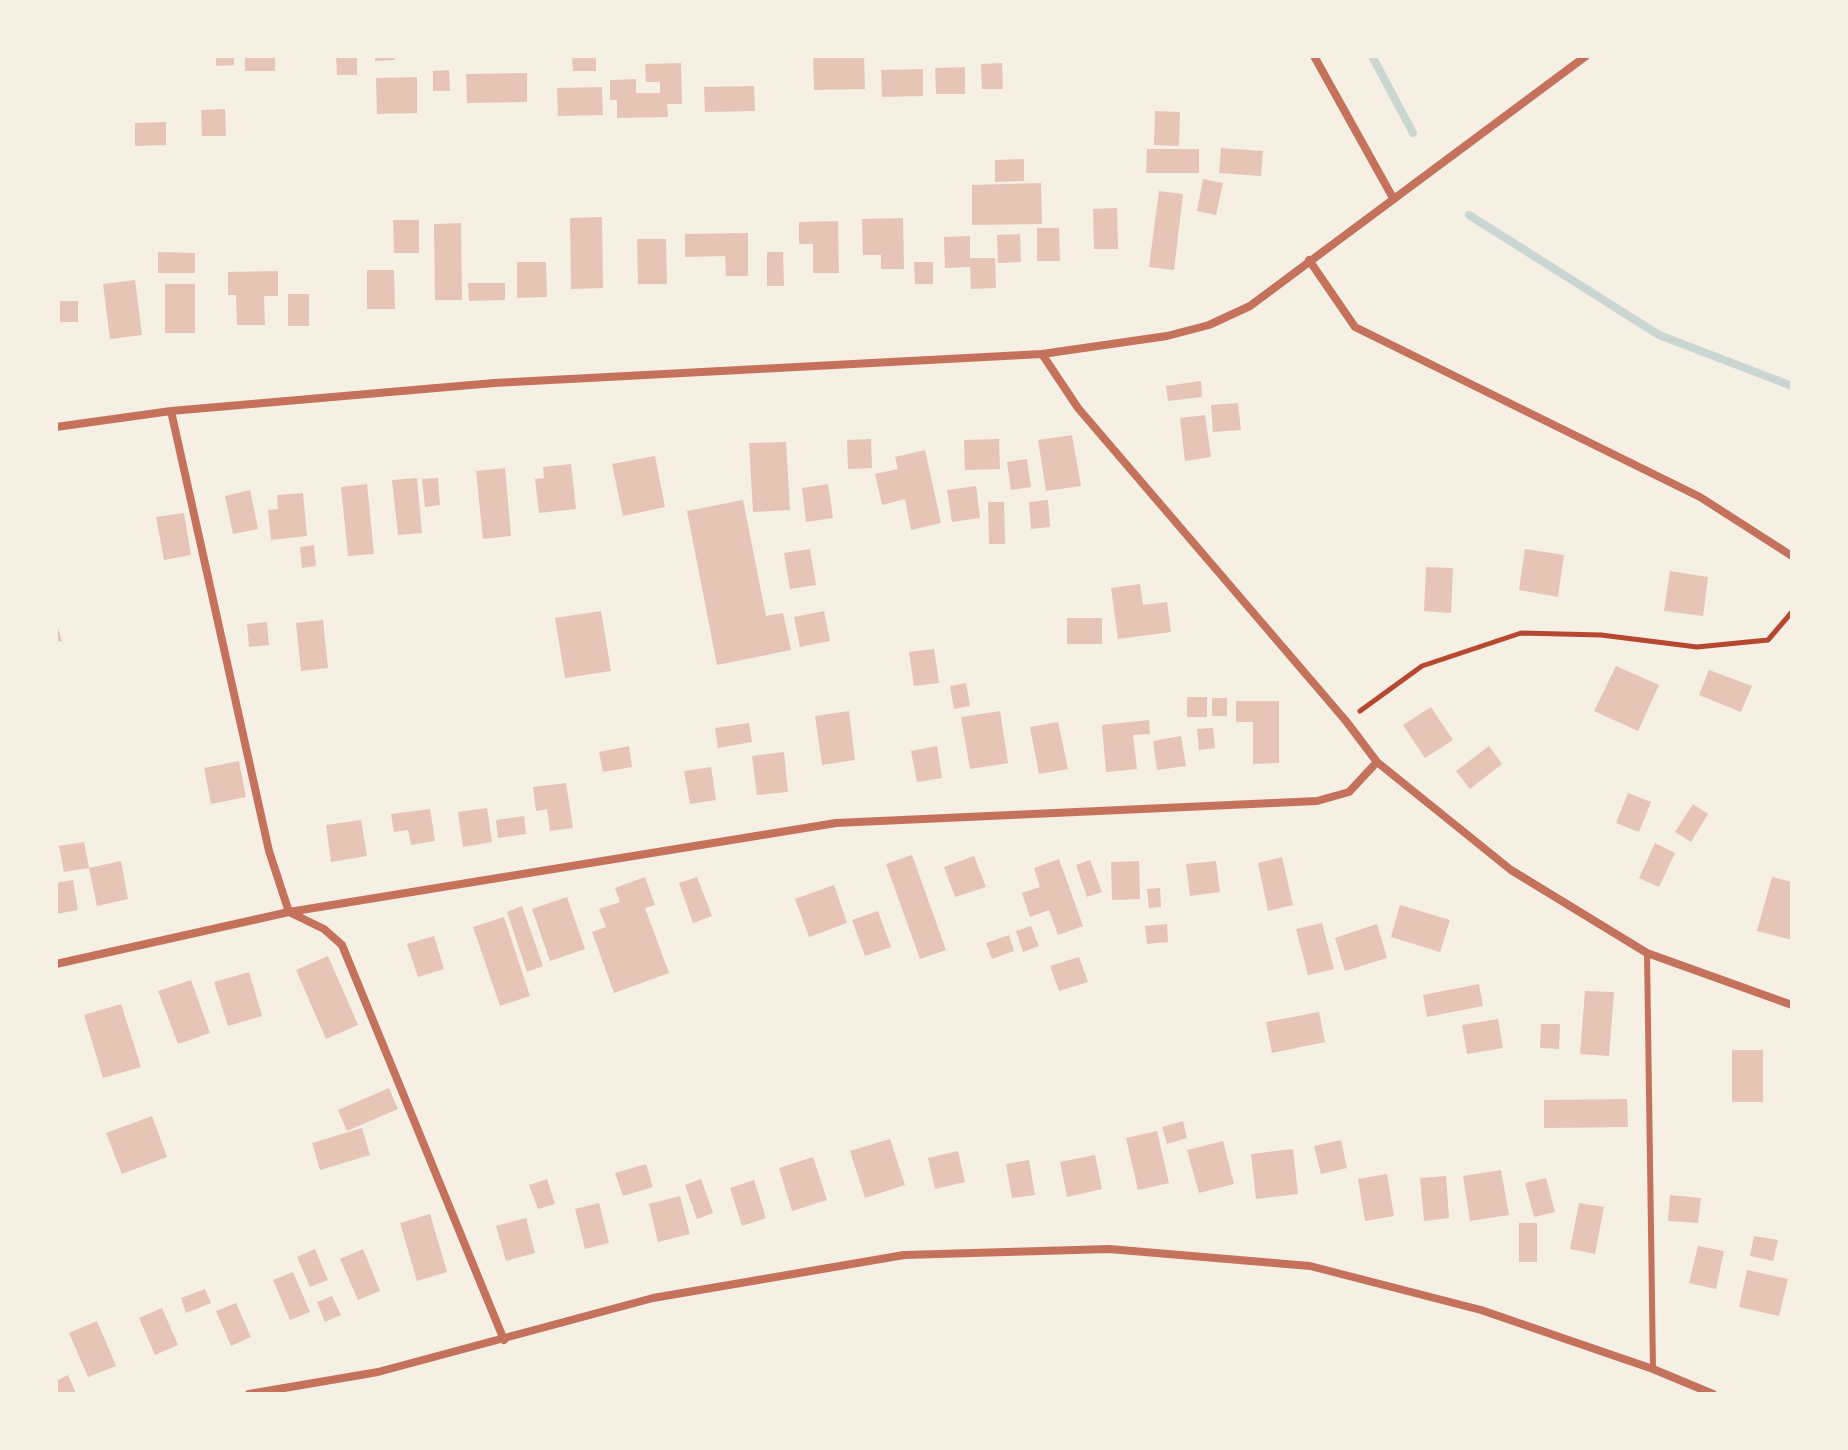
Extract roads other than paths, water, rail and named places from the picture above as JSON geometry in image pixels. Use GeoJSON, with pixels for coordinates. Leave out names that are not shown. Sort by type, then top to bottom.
{"type":"FeatureCollection","features":[{"type":"Feature","properties":{"kind":"street"},"geometry":{"type":"LineString","coordinates":[[1314,56],[1393,198]]}},
{"type":"Feature","properties":{"kind":"street"},"geometry":{"type":"LineString","coordinates":[[56,427],[171,411],[494,383],[1042,354],[1167,336],[1209,325],[1250,306],[1586,56]]}},
{"type":"Feature","properties":{"kind":"street"},"geometry":{"type":"LineString","coordinates":[[1309,260],[1355,327],[1700,497],[1792,556]]}},
{"type":"Feature","properties":{"kind":"street"},"geometry":{"type":"LineString","coordinates":[[1042,354],[1078,408],[1346,721],[1377,762],[1511,870],[1647,953],[1792,1005]]}},
{"type":"Feature","properties":{"kind":"street"},"geometry":{"type":"LineString","coordinates":[[171,411],[269,851],[289,912],[324,929],[342,945],[504,1340]]}},
{"type":"Feature","properties":{"kind":"street"},"geometry":{"type":"LineString","coordinates":[[56,964],[289,912],[836,823],[1317,801],[1349,792],[1377,762]]}},
{"type":"Feature","properties":{"kind":"street"},"geometry":{"type":"LineString","coordinates":[[249,1394],[378,1372],[653,1298],[904,1255],[1109,1249],[1310,1266],[1481,1310],[1653,1369],[1713,1394]]}},
{"type":"Feature","properties":{"kind":"lane"},"geometry":{"type":"LineString","coordinates":[[1647,953],[1653,1369]]}},
{"type":"Feature","properties":{"kind":"waterway"},"geometry":{"type":"LineString","coordinates":[[1372,56],[1413,133]]}},
{"type":"Feature","properties":{"kind":"waterway"},"geometry":{"type":"LineString","coordinates":[[1469,215],[1659,335],[1792,386]]}}]}
